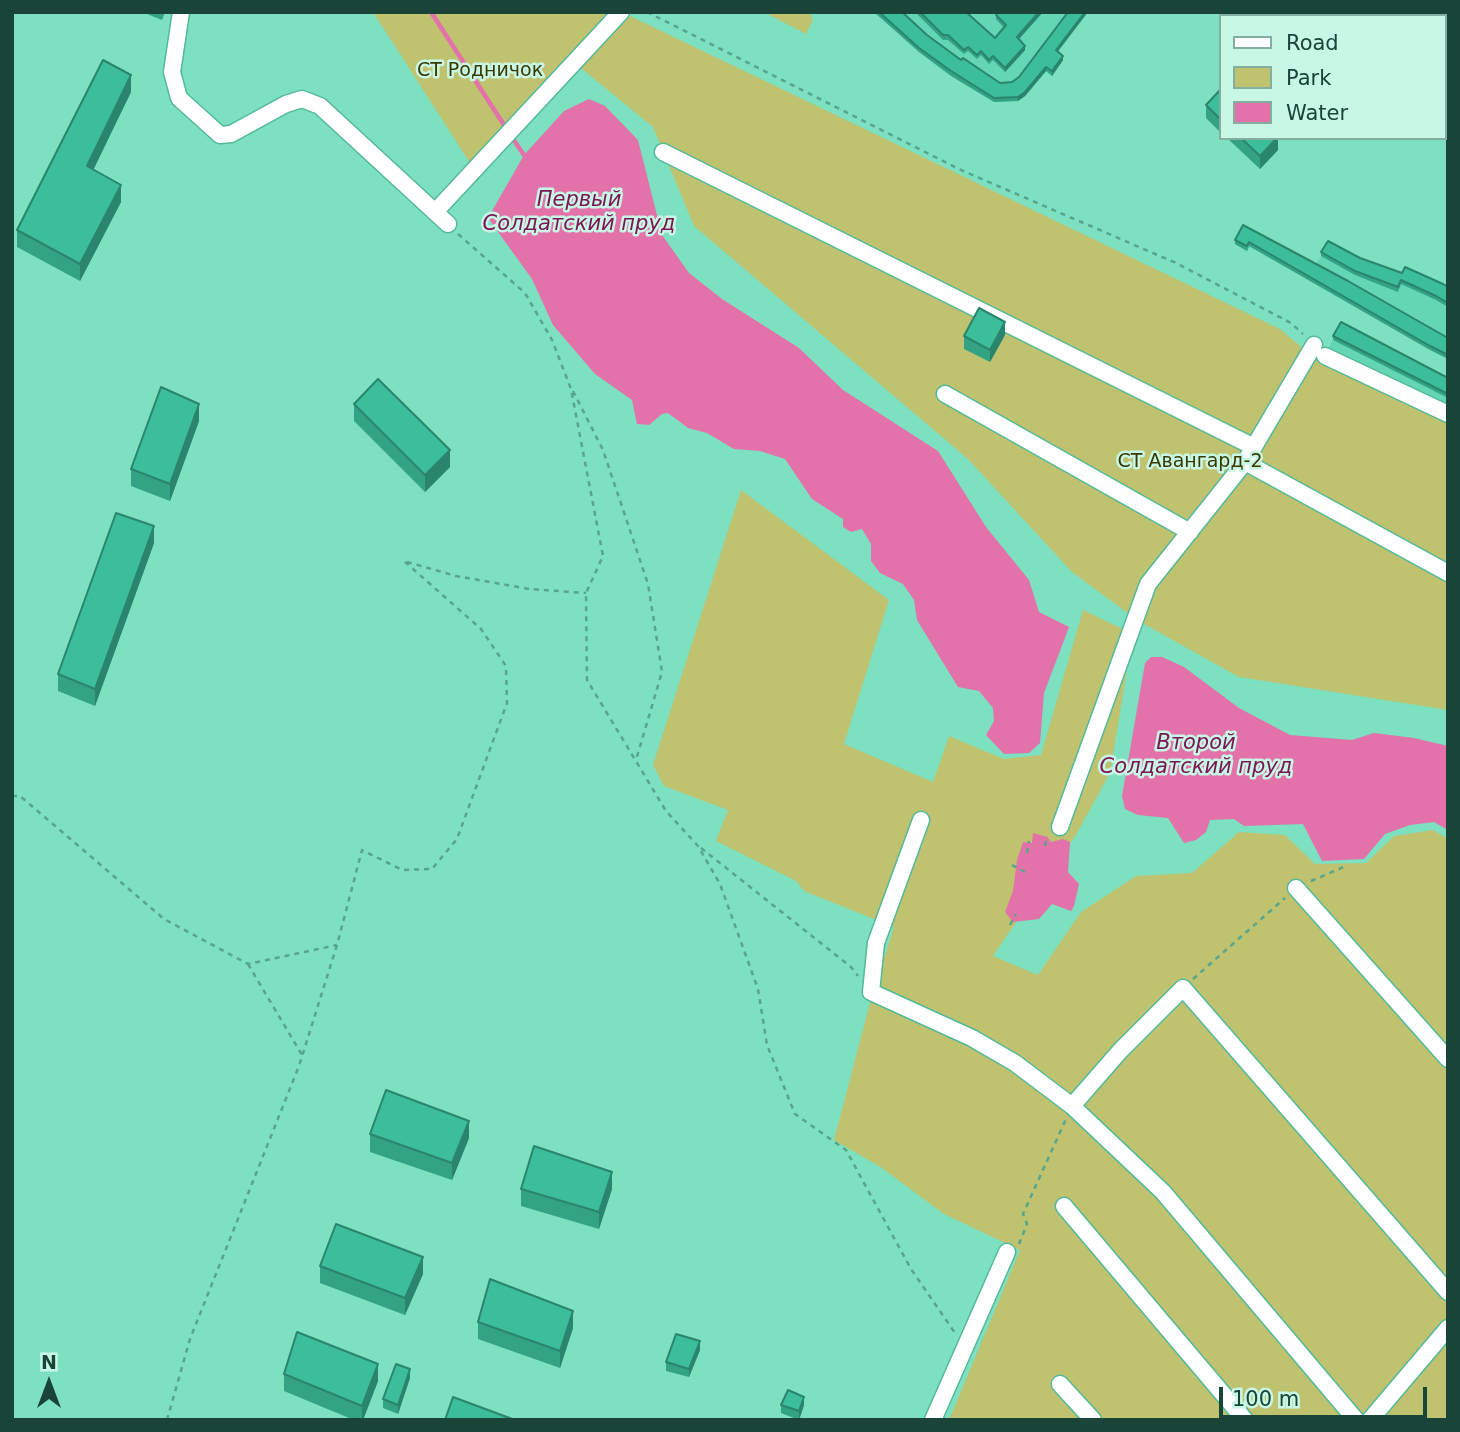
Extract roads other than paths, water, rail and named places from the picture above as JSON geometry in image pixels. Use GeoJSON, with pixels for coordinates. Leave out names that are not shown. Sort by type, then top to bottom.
{"type":"FeatureCollection","features":[{"type":"Feature","properties":{"kind":"lane"},"geometry":{"type":"LineString","coordinates":[[181,12],[172,72],[179,98],[220,135],[231,134],[286,104],[302,99],[320,106],[448,224]]}},
{"type":"Feature","properties":{"kind":"lane"},"geometry":{"type":"LineString","coordinates":[[435,212],[621,12]]}},
{"type":"Feature","properties":{"kind":"lane"},"geometry":{"type":"LineString","coordinates":[[663,152],[1254,447]]}},
{"type":"Feature","properties":{"kind":"lane"},"geometry":{"type":"LineString","coordinates":[[1054,831],[1148,584],[1245,462],[1320,350],[1448,414]]}},
{"type":"Feature","properties":{"kind":"lane"},"geometry":{"type":"LineString","coordinates":[[946,394],[1190,531]]}},
{"type":"Feature","properties":{"kind":"lane"},"geometry":{"type":"LineString","coordinates":[[1245,462],[1448,573]]}},
{"type":"Feature","properties":{"kind":"lane"},"geometry":{"type":"LineString","coordinates":[[921,820],[876,943],[871,992],[972,1038],[1015,1063],[1072,1106],[1163,1192],[1356,1420]]}},
{"type":"Feature","properties":{"kind":"lane"},"geometry":{"type":"LineString","coordinates":[[1296,888],[1448,1059]]}},
{"type":"Feature","properties":{"kind":"lane"},"geometry":{"type":"LineString","coordinates":[[1072,1106],[1120,1051],[1182,988],[1448,1292]]}},
{"type":"Feature","properties":{"kind":"lane"},"geometry":{"type":"LineString","coordinates":[[1064,1206],[1245,1420]]}},
{"type":"Feature","properties":{"kind":"lane"},"geometry":{"type":"LineString","coordinates":[[933,1420],[1007,1252]]}},
{"type":"Feature","properties":{"kind":"lane"},"geometry":{"type":"LineString","coordinates":[[1370,1420],[1448,1328]]}},
{"type":"Feature","properties":{"kind":"lane"},"geometry":{"type":"LineString","coordinates":[[1060,1384],[1093,1420]]}},
{"type":"Feature","properties":{"kind":"water","name":"Первый Солдатский пруд"},"geometry":{"type":"Polygon","coordinates":[[[589,99],[605,106],[638,140],[662,235],[689,273],[722,299],[799,348],[843,390],[938,451],[986,527],[1029,580],[1039,612],[1069,627],[1044,693],[1040,743],[1029,753],[1004,754],[986,735],[994,721],[993,708],[979,691],[958,687],[917,620],[914,600],[903,584],[880,573],[871,561],[871,544],[862,529],[851,532],[843,527],[843,519],[812,499],[785,459],[760,451],[734,449],[707,433],[688,428],[668,413],[662,414],[649,425],[637,424],[632,400],[595,374],[553,325],[532,279],[488,218],[524,155],[564,111],[589,99]]]}},
{"type":"Feature","properties":{"kind":"water","name":"Второй Солдатский пруд"},"geometry":{"type":"Polygon","coordinates":[[[1151,657],[1162,657],[1184,667],[1239,708],[1290,735],[1352,740],[1374,733],[1448,746],[1448,830],[1434,822],[1410,825],[1385,834],[1364,859],[1322,861],[1303,824],[1244,826],[1234,819],[1210,820],[1206,832],[1196,840],[1184,843],[1168,818],[1138,815],[1125,809],[1122,796],[1145,663],[1151,657]]]}},
{"type":"Feature","properties":{"kind":"water"},"geometry":{"type":"Polygon","coordinates":[[[1033,833],[1047,837],[1051,842],[1063,839],[1070,842],[1068,872],[1079,884],[1071,911],[1052,904],[1039,919],[1013,922],[1005,912],[1013,891],[1017,860],[1023,842],[1032,843],[1033,833]]]}},
{"type":"Feature","properties":{"kind":"waterway"},"geometry":{"type":"LineString","coordinates":[[431,12],[506,128]]}},
{"type":"Feature","properties":{"kind":"waterway"},"geometry":{"type":"LineString","coordinates":[[511,136],[524,155]]}},
{"type":"Feature","properties":{"kind":"park label","name":"СТ Родничок"},"geometry":{"type":"Point","coordinates":[480,71]}},
{"type":"Feature","properties":{"kind":"park label","name":"СТ Авангард-2"},"geometry":{"type":"Point","coordinates":[1190,462]}}]}
